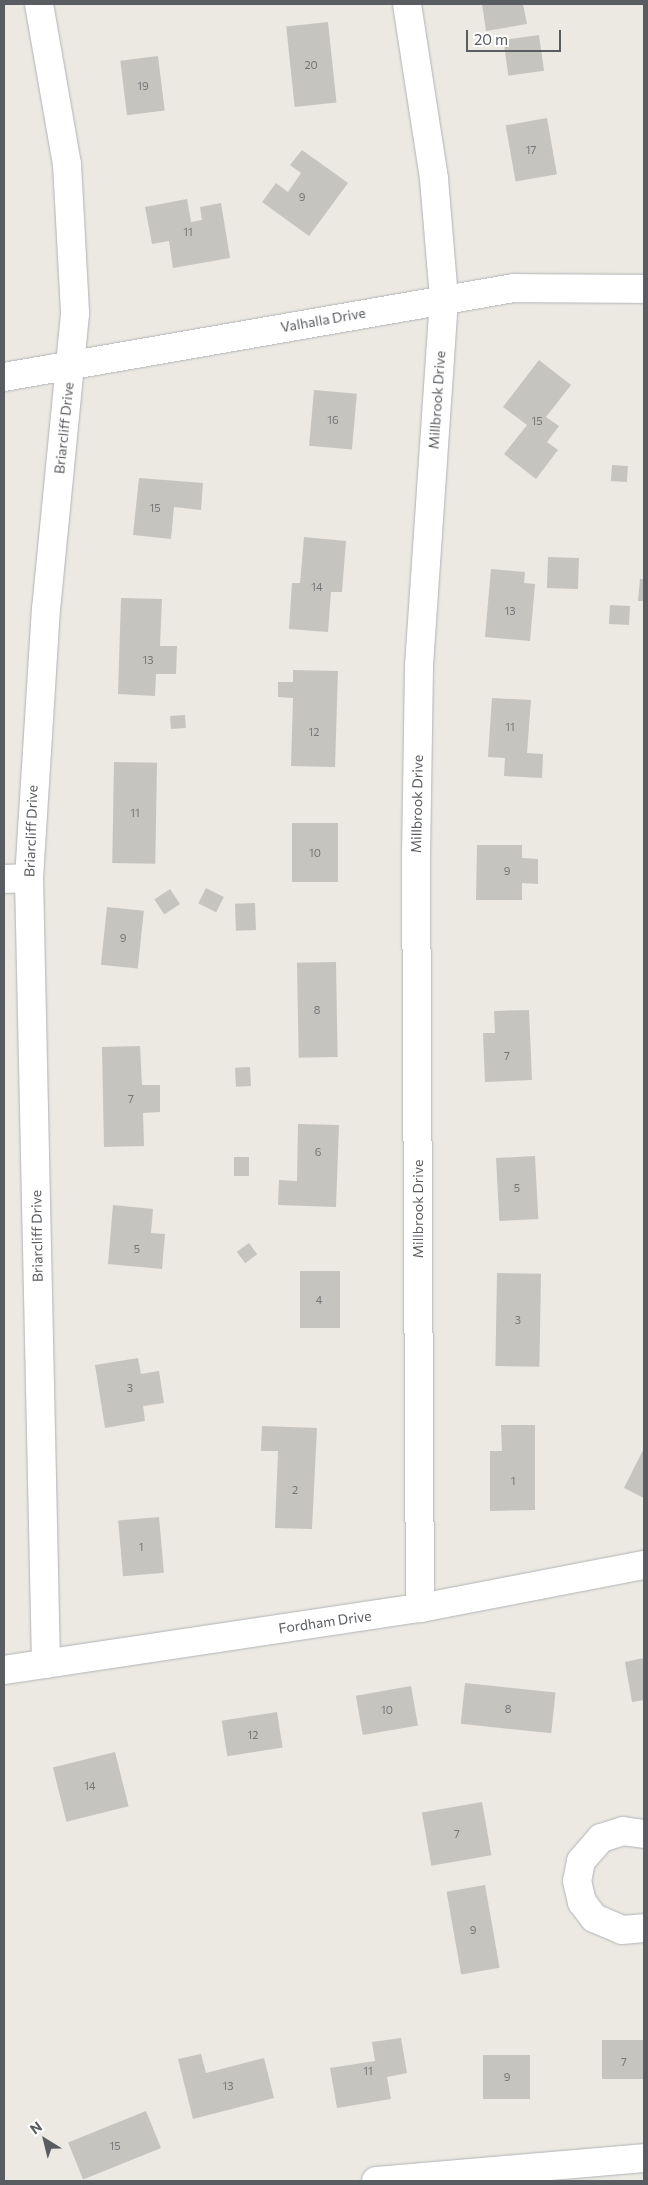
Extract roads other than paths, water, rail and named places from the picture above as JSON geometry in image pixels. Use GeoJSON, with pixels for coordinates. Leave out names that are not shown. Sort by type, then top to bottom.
{"type":"FeatureCollection","features":[{"type":"Feature","properties":{"kind":"street","name":"Briarcliff Drive"},"geometry":{"type":"LineString","coordinates":[[39,4],[68,164],[75,260],[71,364],[16,878],[46,1664]]}},
{"type":"Feature","properties":{"kind":"street","name":"Millbrook Drive"},"geometry":{"type":"LineString","coordinates":[[407,4],[434,179],[444,299],[419,676],[416,862],[420,1608]]}},
{"type":"Feature","properties":{"kind":"street","name":"Valhalla Drive"},"geometry":{"type":"LineString","coordinates":[[4,377],[514,288],[644,288]]}},
{"type":"Feature","properties":{"kind":"street","name":"Fordham Drive"},"geometry":{"type":"LineString","coordinates":[[4,1670],[420,1608],[644,1564]]}},
{"type":"Feature","properties":{"kind":"street"},"geometry":{"type":"LineString","coordinates":[[644,1834],[623,1831],[602,1838],[583,1856],[577,1881],[582,1902],[594,1918],[622,1930],[644,1928]]}},
{"type":"Feature","properties":{"kind":"street"},"geometry":{"type":"LineString","coordinates":[[376,2181],[644,2158]]}}]}
